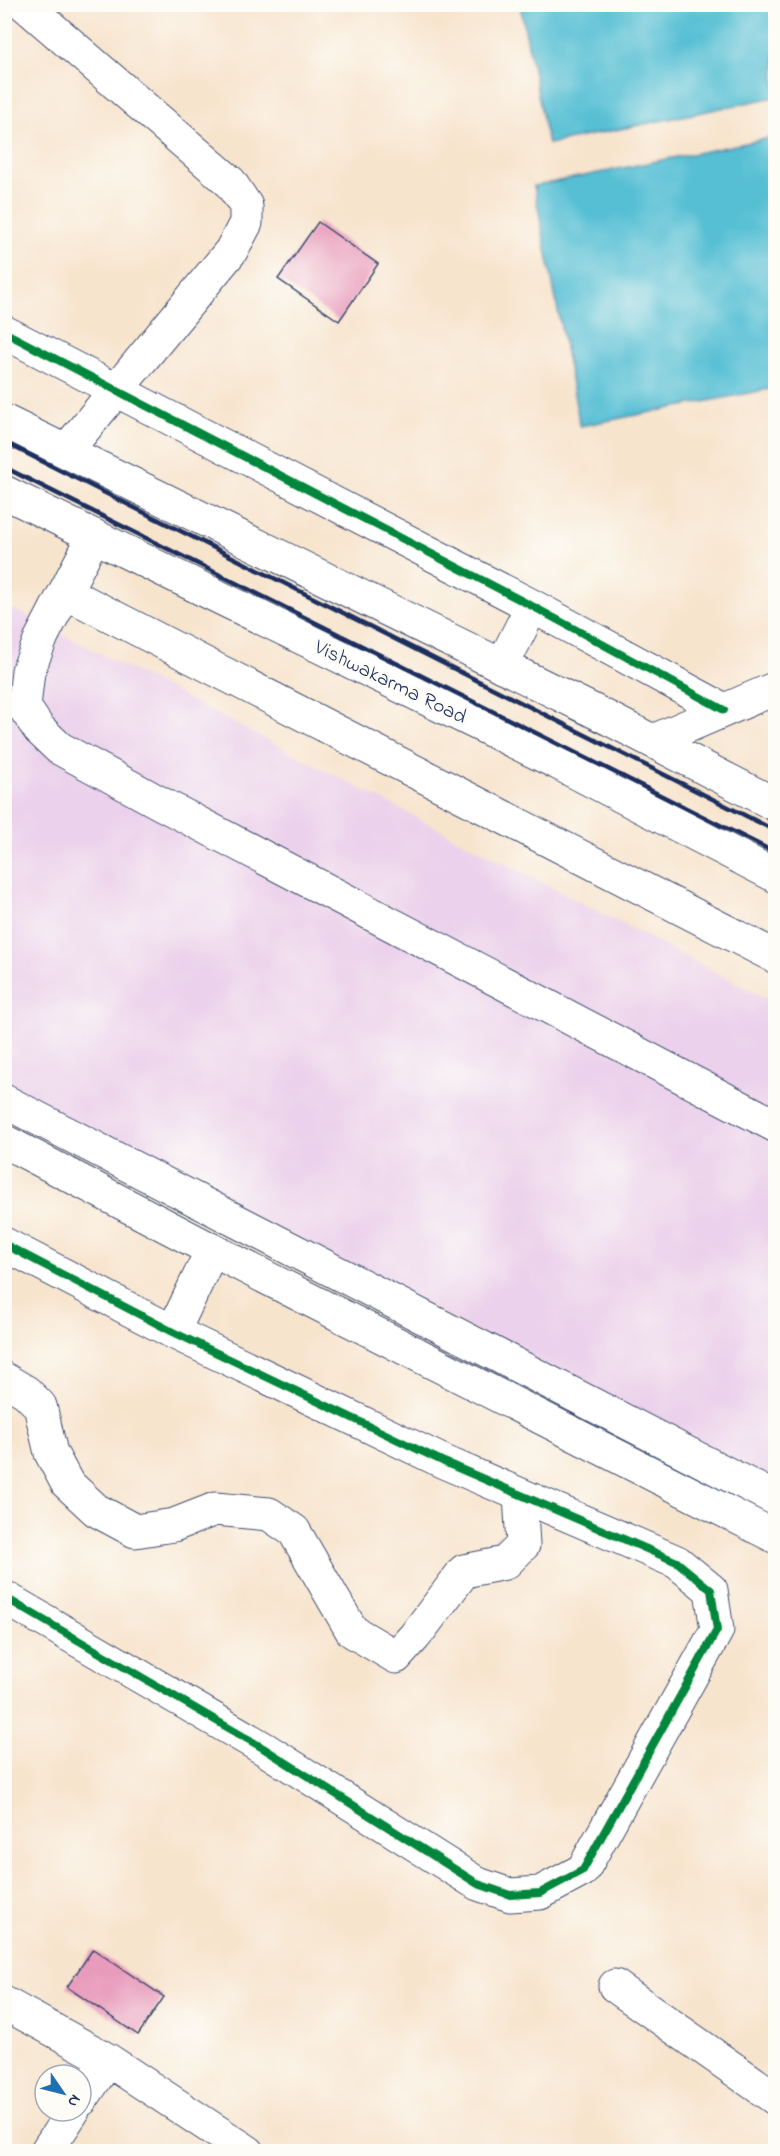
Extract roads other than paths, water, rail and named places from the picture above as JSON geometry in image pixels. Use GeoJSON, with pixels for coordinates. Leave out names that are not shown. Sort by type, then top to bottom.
{"type":"FeatureCollection","features":[{"type":"Feature","properties":{"kind":"street"},"geometry":{"type":"LineString","coordinates":[[24,4],[230,182],[246,206],[246,223],[231,251],[66,451]]}},
{"type":"Feature","properties":{"kind":"street"},"geometry":{"type":"LineString","coordinates":[[4,332],[532,606],[724,710]]}},
{"type":"Feature","properties":{"kind":"street"},"geometry":{"type":"LineString","coordinates":[[4,421],[502,666],[776,805]]}},
{"type":"Feature","properties":{"kind":"street","name":"Vishwakarma Road"},"geometry":{"type":"LineString","coordinates":[[4,492],[548,758],[776,876]]}},
{"type":"Feature","properties":{"kind":"street"},"geometry":{"type":"LineString","coordinates":[[94,536],[42,636],[28,671],[24,707],[39,729],[59,747],[160,803],[776,1126]]}},
{"type":"Feature","properties":{"kind":"street"},"geometry":{"type":"LineString","coordinates":[[65,592],[776,957]]}},
{"type":"Feature","properties":{"kind":"street"},"geometry":{"type":"LineString","coordinates":[[502,666],[532,606]]}},
{"type":"Feature","properties":{"kind":"street"},"geometry":{"type":"LineString","coordinates":[[652,741],[776,687]]}},
{"type":"Feature","properties":{"kind":"street"},"geometry":{"type":"LineString","coordinates":[[4,1101],[776,1499]]}},
{"type":"Feature","properties":{"kind":"street"},"geometry":{"type":"LineString","coordinates":[[4,1141],[212,1250],[776,1537]]}},
{"type":"Feature","properties":{"kind":"street"},"geometry":{"type":"LineString","coordinates":[[4,1244],[173,1332],[444,1462],[677,1562],[711,1590],[717,1630],[583,1870],[540,1893],[510,1895],[478,1884],[263,1748],[4,1597]]}},
{"type":"Feature","properties":{"kind":"street"},"geometry":{"type":"LineString","coordinates":[[173,1332],[212,1250]]}},
{"type":"Feature","properties":{"kind":"street"},"geometry":{"type":"LineString","coordinates":[[4,1378],[27,1392],[40,1406],[51,1453],[67,1483],[96,1510],[135,1531],[174,1525],[215,1509],[269,1514],[294,1531],[352,1631],[396,1657],[415,1636],[464,1571],[505,1563],[523,1545],[520,1495]]}},
{"type":"Feature","properties":{"kind":"street"},"geometry":{"type":"LineString","coordinates":[[615,1986],[776,2099]]}},
{"type":"Feature","properties":{"kind":"street"},"geometry":{"type":"LineString","coordinates":[[4,2003],[108,2060],[248,2151]]}},
{"type":"Feature","properties":{"kind":"street"},"geometry":{"type":"LineString","coordinates":[[93,2082],[108,2060]]}},
{"type":"Feature","properties":{"kind":"street"},"geometry":{"type":"LineString","coordinates":[[46,2151],[65,2123]]}},
{"type":"Feature","properties":{"kind":"water"},"geometry":{"type":"Polygon","coordinates":[[[520,5],[775,5],[775,97],[548,144],[520,5]]]}},
{"type":"Feature","properties":{"kind":"water"},"geometry":{"type":"Polygon","coordinates":[[[775,137],[775,388],[580,426],[534,186],[775,137]]]}},
{"type":"Feature","properties":{"kind":"railway"},"geometry":{"type":"LineString","coordinates":[[4,442],[776,831]]}},
{"type":"Feature","properties":{"kind":"railway"},"geometry":{"type":"LineString","coordinates":[[4,467],[776,853]]}}]}
